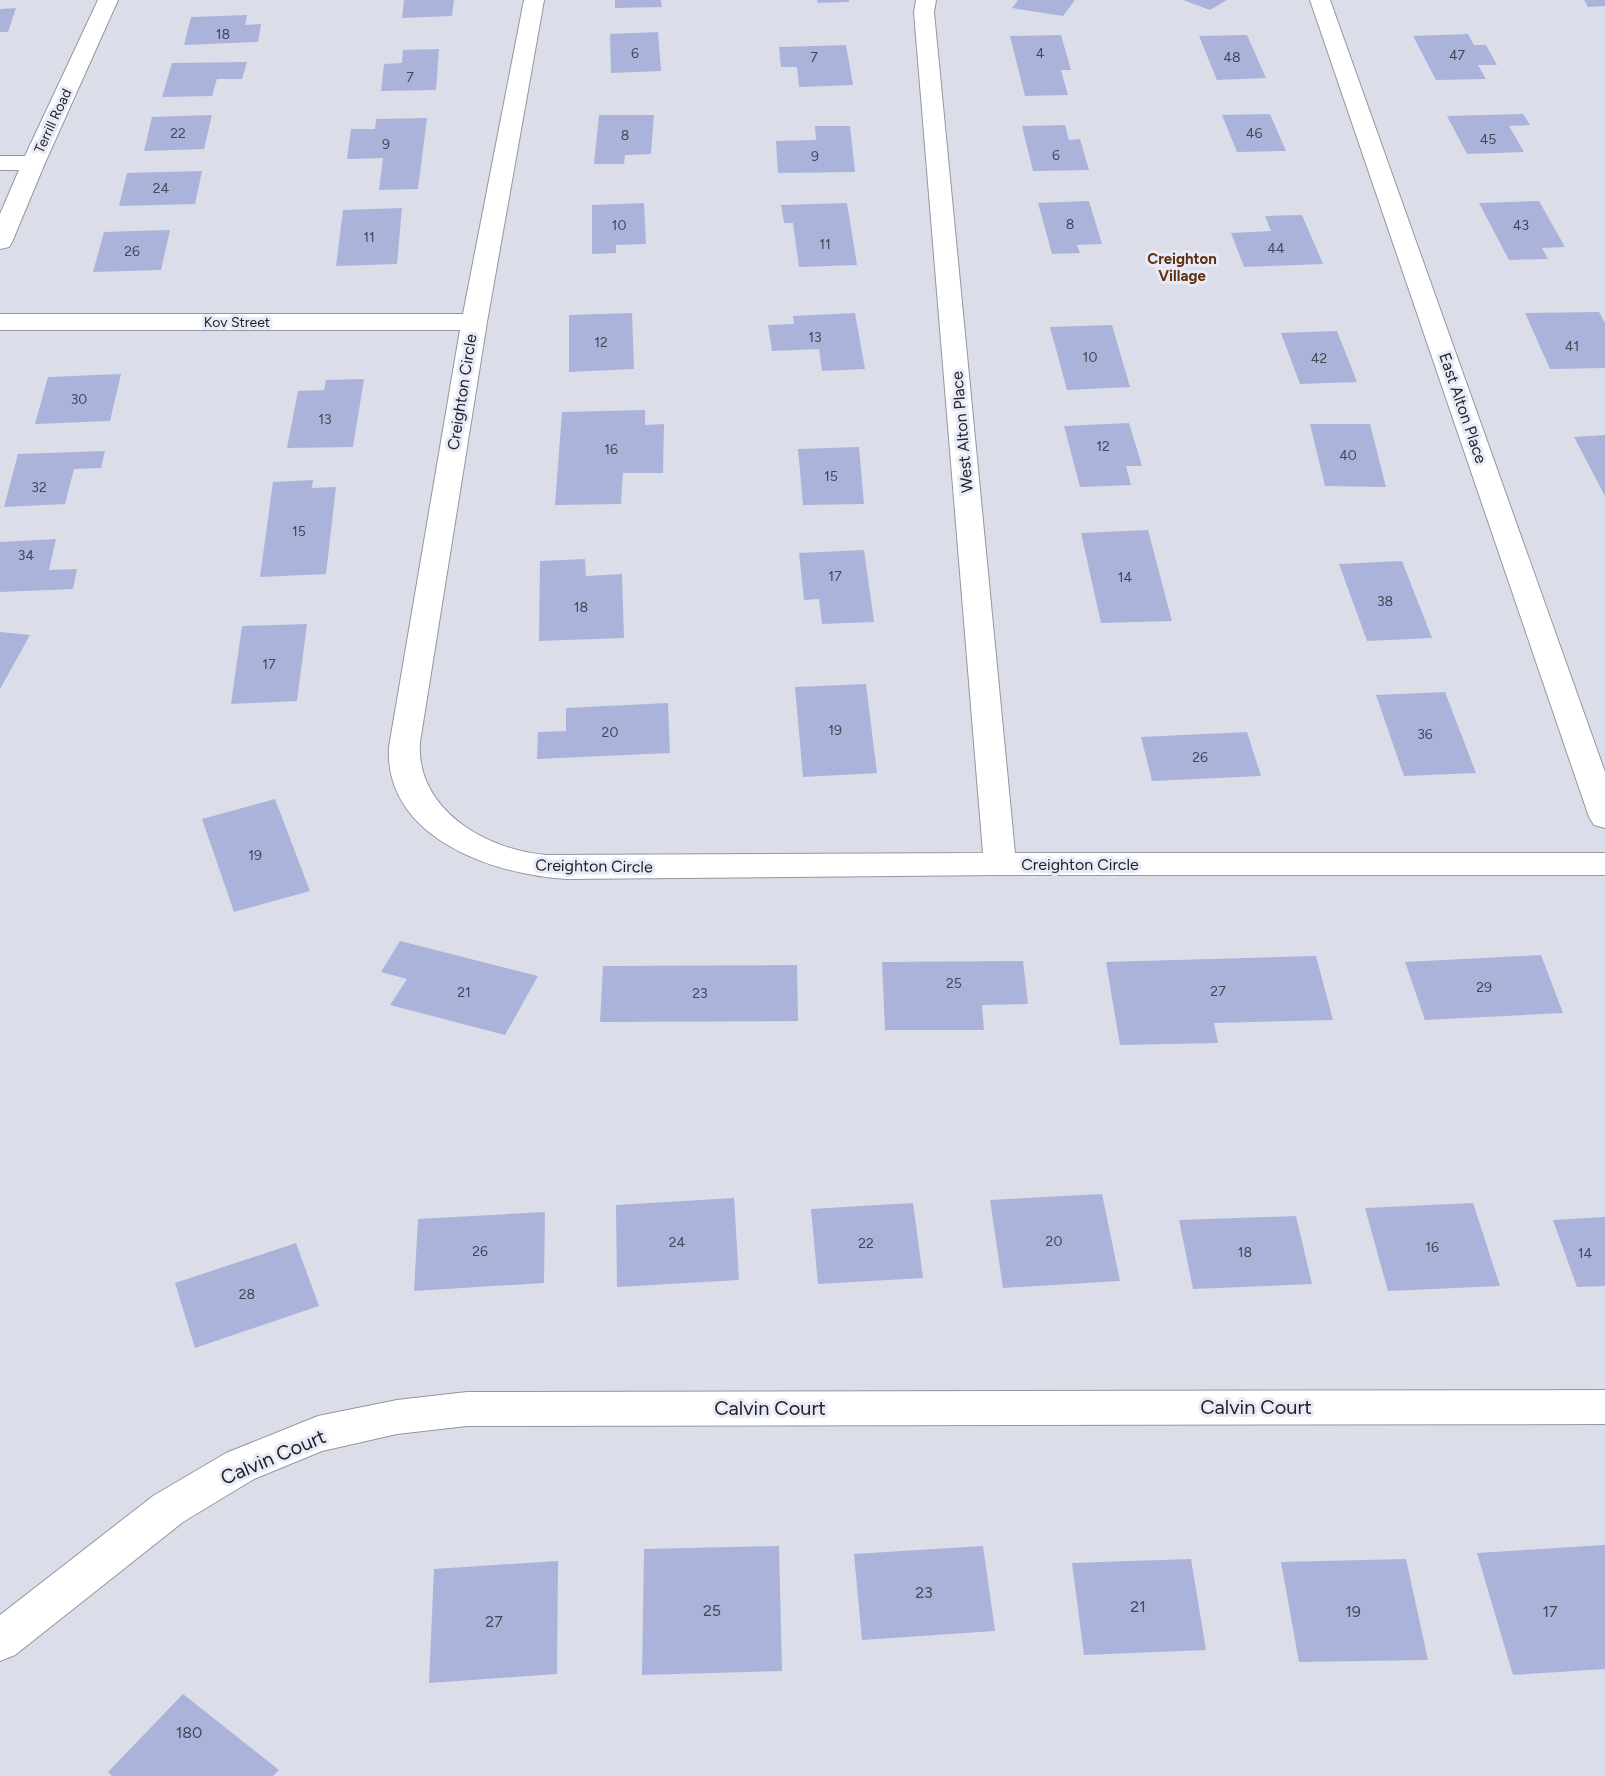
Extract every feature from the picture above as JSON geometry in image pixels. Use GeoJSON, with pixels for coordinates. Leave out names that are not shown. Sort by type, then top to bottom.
{"type":"FeatureCollection","features":[{"type":"Feature","properties":{"kind":"street","name":"Terrill Road"},"geometry":{"type":"LineString","coordinates":[[0,242],[33,163],[108,0]]}},
{"type":"Feature","properties":{"kind":"street","name":"Creighton Circle"},"geometry":{"type":"LineString","coordinates":[[534,0],[474,322],[403,755],[407,777],[416,798],[430,815],[469,843],[496,855],[525,864],[567,868],[1000,864],[1605,864]]}},
{"type":"Feature","properties":{"kind":"street","name":"West Alton Place"},"geometry":{"type":"LineString","coordinates":[[926,0],[924,12],[1000,864]]}},
{"type":"Feature","properties":{"kind":"street","name":"East Alton Place"},"geometry":{"type":"LineString","coordinates":[[1320,0],[1605,817]]}},
{"type":"Feature","properties":{"kind":"street"},"geometry":{"type":"LineString","coordinates":[[0,163],[33,163]]}},
{"type":"Feature","properties":{"kind":"street","name":"Kov Street"},"geometry":{"type":"LineString","coordinates":[[0,322],[474,322]]}},
{"type":"Feature","properties":{"kind":"street","name":"Calvin Court"},"geometry":{"type":"LineString","coordinates":[[0,1641],[168,1509],[240,1466],[318,1434],[397,1417],[479,1409],[1605,1407]]}},
{"type":"Feature","properties":{"kind":"building"},"geometry":{"type":"Polygon","coordinates":[[[404,0],[454,0],[452,16],[402,18],[404,0]]]}},
{"type":"Feature","properties":{"kind":"building"},"geometry":{"type":"Polygon","coordinates":[[[615,0],[661,0],[662,7],[615,8],[615,0]]]}},
{"type":"Feature","properties":{"kind":"building"},"geometry":{"type":"Polygon","coordinates":[[[817,0],[849,0],[849,2],[818,3],[817,0]]]}},
{"type":"Feature","properties":{"kind":"building"},"geometry":{"type":"Polygon","coordinates":[[[1018,0],[1075,0],[1063,16],[1012,8],[1018,0]]]}},
{"type":"Feature","properties":{"kind":"building"},"geometry":{"type":"Polygon","coordinates":[[[1183,0],[1227,0],[1210,10],[1183,0]]]}},
{"type":"Feature","properties":{"kind":"building"},"geometry":{"type":"Polygon","coordinates":[[[1584,0],[1605,0],[1605,6],[1588,7],[1584,0]]]}},
{"type":"Feature","properties":{"kind":"building"},"geometry":{"type":"Polygon","coordinates":[[[16,8],[8,32],[0,32],[0,9],[16,8]]]}},
{"type":"Feature","properties":{"kind":"building"},"geometry":{"type":"Polygon","coordinates":[[[247,15],[245,25],[261,24],[258,42],[184,45],[191,17],[247,15]]]}},
{"type":"Feature","properties":{"kind":"building"},"geometry":{"type":"Polygon","coordinates":[[[658,32],[661,71],[611,73],[610,34],[658,32]]]}},
{"type":"Feature","properties":{"kind":"building"},"geometry":{"type":"Polygon","coordinates":[[[1468,34],[1474,45],[1486,45],[1497,65],[1478,65],[1486,79],[1436,80],[1413,36],[1468,34]]]}},
{"type":"Feature","properties":{"kind":"building"},"geometry":{"type":"Polygon","coordinates":[[[1061,35],[1071,70],[1061,70],[1068,95],[1025,96],[1010,36],[1061,35]]]}},
{"type":"Feature","properties":{"kind":"building"},"geometry":{"type":"Polygon","coordinates":[[[1247,35],[1266,78],[1217,80],[1199,36],[1247,35]]]}},
{"type":"Feature","properties":{"kind":"building"},"geometry":{"type":"Polygon","coordinates":[[[846,45],[853,85],[799,87],[797,67],[781,67],[779,47],[846,45]]]}},
{"type":"Feature","properties":{"kind":"building"},"geometry":{"type":"Polygon","coordinates":[[[439,49],[436,90],[381,91],[384,64],[402,63],[403,50],[439,49]]]}},
{"type":"Feature","properties":{"kind":"building"},"geometry":{"type":"Polygon","coordinates":[[[247,62],[242,79],[217,79],[212,96],[162,97],[172,63],[247,62]]]}},
{"type":"Feature","properties":{"kind":"building"},"geometry":{"type":"Polygon","coordinates":[[[1270,114],[1286,151],[1237,152],[1222,115],[1270,114]]]}},
{"type":"Feature","properties":{"kind":"building"},"geometry":{"type":"Polygon","coordinates":[[[1523,114],[1530,125],[1509,126],[1524,152],[1467,154],[1447,116],[1523,114]]]}},
{"type":"Feature","properties":{"kind":"building"},"geometry":{"type":"Polygon","coordinates":[[[212,115],[204,149],[144,151],[152,117],[212,115]]]}},
{"type":"Feature","properties":{"kind":"building"},"geometry":{"type":"Polygon","coordinates":[[[599,115],[654,115],[651,154],[625,155],[624,164],[594,164],[599,115]]]}},
{"type":"Feature","properties":{"kind":"building"},"geometry":{"type":"Polygon","coordinates":[[[427,118],[418,189],[379,190],[383,158],[347,159],[351,129],[375,129],[376,119],[427,118]]]}},
{"type":"Feature","properties":{"kind":"building"},"geometry":{"type":"Polygon","coordinates":[[[1065,125],[1069,140],[1080,139],[1089,170],[1033,171],[1022,126],[1065,125]]]}},
{"type":"Feature","properties":{"kind":"building"},"geometry":{"type":"Polygon","coordinates":[[[815,126],[850,126],[855,172],[778,173],[776,141],[816,140],[815,126]]]}},
{"type":"Feature","properties":{"kind":"building"},"geometry":{"type":"Polygon","coordinates":[[[202,171],[195,204],[119,206],[127,173],[202,171]]]}},
{"type":"Feature","properties":{"kind":"building"},"geometry":{"type":"Polygon","coordinates":[[[1089,201],[1102,244],[1077,245],[1080,253],[1052,254],[1038,203],[1089,201]]]}},
{"type":"Feature","properties":{"kind":"building"},"geometry":{"type":"Polygon","coordinates":[[[1539,201],[1565,247],[1542,248],[1548,259],[1509,260],[1479,203],[1539,201]]]}},
{"type":"Feature","properties":{"kind":"building"},"geometry":{"type":"Polygon","coordinates":[[[644,203],[646,244],[616,245],[616,253],[592,254],[592,205],[644,203]]]}},
{"type":"Feature","properties":{"kind":"building"},"geometry":{"type":"Polygon","coordinates":[[[847,203],[857,265],[799,267],[793,223],[784,223],[781,205],[847,203]]]}},
{"type":"Feature","properties":{"kind":"building"},"geometry":{"type":"Polygon","coordinates":[[[402,208],[397,264],[336,266],[343,210],[402,208]]]}},
{"type":"Feature","properties":{"kind":"building"},"geometry":{"type":"Polygon","coordinates":[[[1302,215],[1323,264],[1244,267],[1231,233],[1271,231],[1265,216],[1302,215]]]}},
{"type":"Feature","properties":{"kind":"building"},"geometry":{"type":"Polygon","coordinates":[[[170,230],[161,270],[93,272],[104,232],[170,230]]]}},
{"type":"Feature","properties":{"kind":"building"},"geometry":{"type":"Polygon","coordinates":[[[1599,312],[1605,323],[1605,368],[1550,369],[1525,313],[1599,312]]]}},
{"type":"Feature","properties":{"kind":"building"},"geometry":{"type":"Polygon","coordinates":[[[632,313],[634,369],[569,372],[569,315],[632,313]]]}},
{"type":"Feature","properties":{"kind":"building"},"geometry":{"type":"Polygon","coordinates":[[[855,313],[865,369],[822,371],[819,349],[772,351],[768,325],[794,324],[793,316],[855,313]]]}},
{"type":"Feature","properties":{"kind":"building"},"geometry":{"type":"Polygon","coordinates":[[[1112,325],[1130,387],[1067,390],[1050,327],[1112,325]]]}},
{"type":"Feature","properties":{"kind":"building"},"geometry":{"type":"Polygon","coordinates":[[[1337,331],[1357,382],[1300,384],[1281,333],[1337,331]]]}},
{"type":"Feature","properties":{"kind":"building"},"geometry":{"type":"Polygon","coordinates":[[[121,374],[110,421],[35,424],[48,377],[121,374]]]}},
{"type":"Feature","properties":{"kind":"building"},"geometry":{"type":"Polygon","coordinates":[[[364,379],[353,447],[287,448],[298,391],[324,390],[326,380],[364,379]]]}},
{"type":"Feature","properties":{"kind":"building"},"geometry":{"type":"Polygon","coordinates":[[[645,410],[645,425],[664,424],[663,473],[623,473],[621,504],[555,505],[562,412],[645,410]]]}},
{"type":"Feature","properties":{"kind":"building"},"geometry":{"type":"Polygon","coordinates":[[[1129,423],[1142,466],[1126,466],[1131,485],[1080,487],[1064,426],[1129,423]]]}},
{"type":"Feature","properties":{"kind":"building"},"geometry":{"type":"Polygon","coordinates":[[[1310,424],[1370,424],[1386,487],[1325,486],[1310,424]]]}},
{"type":"Feature","properties":{"kind":"building"},"geometry":{"type":"Polygon","coordinates":[[[1605,435],[1605,496],[1574,437],[1605,435]]]}},
{"type":"Feature","properties":{"kind":"building"},"geometry":{"type":"Polygon","coordinates":[[[859,447],[864,504],[803,505],[798,449],[859,447]]]}},
{"type":"Feature","properties":{"kind":"building"},"geometry":{"type":"Polygon","coordinates":[[[105,451],[101,468],[74,469],[65,504],[4,507],[18,454],[105,451]]]}},
{"type":"Feature","properties":{"kind":"building"},"geometry":{"type":"Polygon","coordinates":[[[313,480],[312,488],[336,487],[326,574],[260,577],[273,482],[313,480]]]}},
{"type":"Feature","properties":{"kind":"building"},"geometry":{"type":"Polygon","coordinates":[[[1148,530],[1172,621],[1101,623],[1081,533],[1148,530]]]}},
{"type":"Feature","properties":{"kind":"building"},"geometry":{"type":"Polygon","coordinates":[[[56,539],[49,570],[77,569],[73,589],[0,592],[0,542],[56,539]]]}},
{"type":"Feature","properties":{"kind":"building"},"geometry":{"type":"Polygon","coordinates":[[[864,550],[874,622],[822,624],[819,599],[804,600],[799,553],[864,550]]]}},
{"type":"Feature","properties":{"kind":"building"},"geometry":{"type":"Polygon","coordinates":[[[585,559],[586,576],[622,574],[624,638],[539,641],[540,561],[585,559]]]}},
{"type":"Feature","properties":{"kind":"building"},"geometry":{"type":"Polygon","coordinates":[[[1402,561],[1432,638],[1367,641],[1339,564],[1402,561]]]}},
{"type":"Feature","properties":{"kind":"building"},"geometry":{"type":"Polygon","coordinates":[[[307,624],[297,701],[231,704],[242,626],[307,624]]]}},
{"type":"Feature","properties":{"kind":"building"},"geometry":{"type":"Polygon","coordinates":[[[0,632],[30,635],[0,689],[0,632]]]}},
{"type":"Feature","properties":{"kind":"building"},"geometry":{"type":"Polygon","coordinates":[[[866,684],[877,773],[803,777],[795,687],[866,684]]]}},
{"type":"Feature","properties":{"kind":"building"},"geometry":{"type":"Polygon","coordinates":[[[1445,692],[1476,773],[1404,776],[1376,695],[1445,692]]]}},
{"type":"Feature","properties":{"kind":"building"},"geometry":{"type":"Polygon","coordinates":[[[668,703],[670,753],[537,759],[538,732],[566,731],[566,708],[668,703]]]}},
{"type":"Feature","properties":{"kind":"building"},"geometry":{"type":"Polygon","coordinates":[[[1247,732],[1261,776],[1152,781],[1141,737],[1247,732]]]}},
{"type":"Feature","properties":{"kind":"building"},"geometry":{"type":"Polygon","coordinates":[[[275,799],[310,891],[234,912],[202,819],[275,799]]]}},
{"type":"Feature","properties":{"kind":"building"},"geometry":{"type":"Polygon","coordinates":[[[400,941],[538,976],[505,1035],[390,1005],[407,979],[381,972],[400,941]]]}},
{"type":"Feature","properties":{"kind":"building"},"geometry":{"type":"Polygon","coordinates":[[[1541,955],[1563,1013],[1425,1020],[1405,962],[1541,955]]]}},
{"type":"Feature","properties":{"kind":"building"},"geometry":{"type":"Polygon","coordinates":[[[1316,956],[1333,1020],[1214,1023],[1218,1043],[1120,1045],[1106,962],[1316,956]]]}},
{"type":"Feature","properties":{"kind":"building"},"geometry":{"type":"Polygon","coordinates":[[[1023,961],[1028,1004],[982,1005],[984,1030],[885,1030],[882,962],[1023,961]]]}},
{"type":"Feature","properties":{"kind":"building"},"geometry":{"type":"Polygon","coordinates":[[[797,965],[798,1021],[600,1022],[603,966],[797,965]]]}},
{"type":"Feature","properties":{"kind":"building"},"geometry":{"type":"Polygon","coordinates":[[[1102,1194],[1120,1281],[1003,1288],[990,1200],[1102,1194]]]}},
{"type":"Feature","properties":{"kind":"building"},"geometry":{"type":"Polygon","coordinates":[[[734,1198],[739,1280],[617,1287],[616,1205],[734,1198]]]}},
{"type":"Feature","properties":{"kind":"building"},"geometry":{"type":"Polygon","coordinates":[[[913,1203],[923,1278],[818,1284],[811,1209],[913,1203]]]}},
{"type":"Feature","properties":{"kind":"building"},"geometry":{"type":"Polygon","coordinates":[[[1473,1203],[1500,1286],[1388,1291],[1365,1208],[1473,1203]]]}},
{"type":"Feature","properties":{"kind":"building"},"geometry":{"type":"Polygon","coordinates":[[[545,1212],[544,1283],[414,1291],[418,1219],[545,1212]]]}},
{"type":"Feature","properties":{"kind":"building"},"geometry":{"type":"Polygon","coordinates":[[[1296,1216],[1312,1284],[1193,1289],[1179,1220],[1296,1216]]]}},
{"type":"Feature","properties":{"kind":"building"},"geometry":{"type":"Polygon","coordinates":[[[1605,1217],[1605,1286],[1577,1287],[1553,1220],[1605,1217]]]}},
{"type":"Feature","properties":{"kind":"building"},"geometry":{"type":"Polygon","coordinates":[[[296,1243],[319,1306],[195,1348],[175,1283],[296,1243]]]}},
{"type":"Feature","properties":{"kind":"building"},"geometry":{"type":"Polygon","coordinates":[[[1605,1545],[1605,1669],[1513,1675],[1477,1553],[1605,1545]]]}},
{"type":"Feature","properties":{"kind":"building"},"geometry":{"type":"Polygon","coordinates":[[[779,1546],[782,1671],[642,1675],[644,1549],[779,1546]]]}},
{"type":"Feature","properties":{"kind":"building"},"geometry":{"type":"Polygon","coordinates":[[[983,1546],[995,1631],[862,1640],[854,1554],[983,1546]]]}},
{"type":"Feature","properties":{"kind":"building"},"geometry":{"type":"Polygon","coordinates":[[[1191,1559],[1206,1650],[1084,1655],[1072,1563],[1191,1559]]]}},
{"type":"Feature","properties":{"kind":"building"},"geometry":{"type":"Polygon","coordinates":[[[1406,1559],[1428,1660],[1299,1662],[1281,1562],[1406,1559]]]}},
{"type":"Feature","properties":{"kind":"building"},"geometry":{"type":"Polygon","coordinates":[[[558,1561],[557,1674],[429,1683],[434,1569],[558,1561]]]}},
{"type":"Feature","properties":{"kind":"building"},"geometry":{"type":"Polygon","coordinates":[[[183,1694],[279,1770],[273,1776],[112,1776],[108,1772],[183,1694]]]}},
{"type":"Feature","properties":{"kind":"district","name":"Creighton Village"},"geometry":{"type":"Point","coordinates":[1182,268]}}]}
